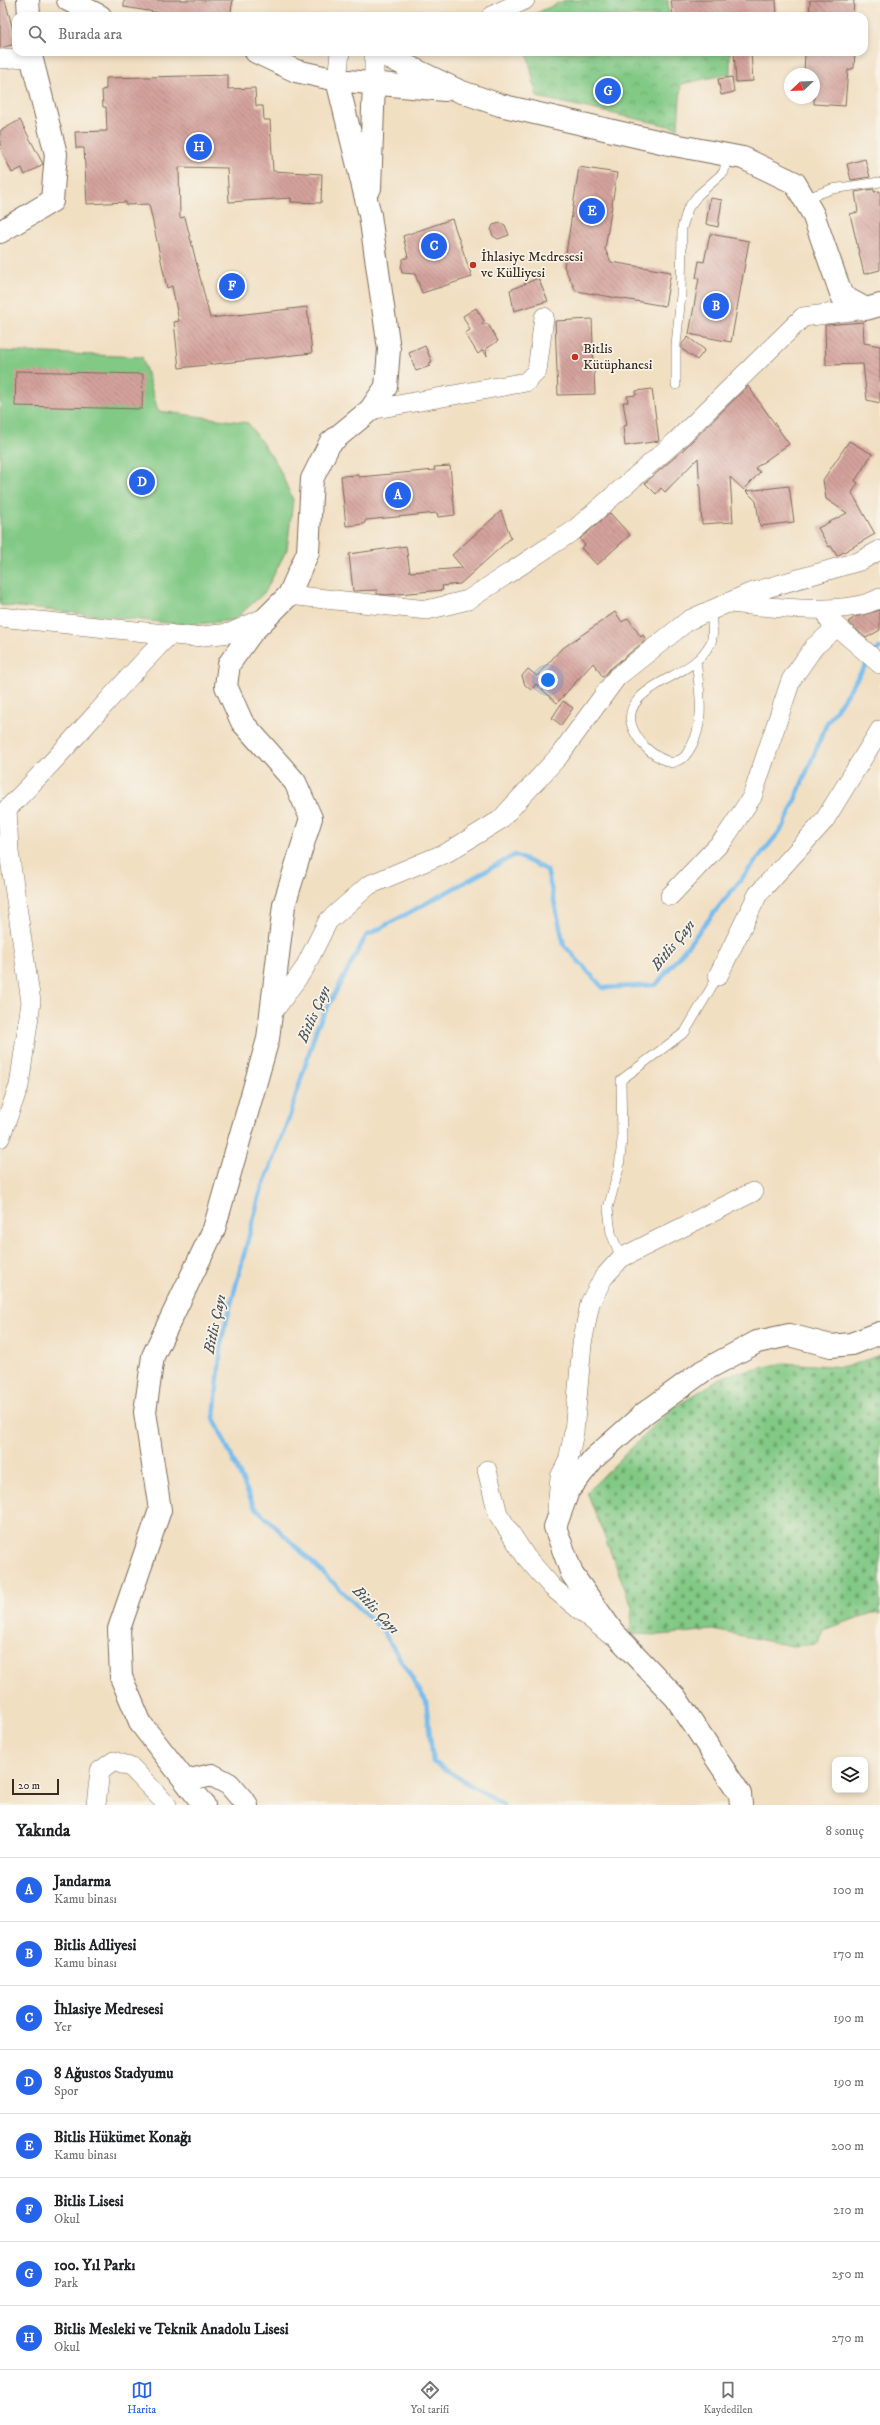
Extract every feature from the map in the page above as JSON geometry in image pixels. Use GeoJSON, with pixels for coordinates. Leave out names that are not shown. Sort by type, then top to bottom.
{"type":"FeatureCollection","features":[{"type":"Feature","properties":{"kind":"street"},"geometry":{"type":"LineString","coordinates":[[28,0],[29,12]]}},
{"type":"Feature","properties":{"kind":"street"},"geometry":{"type":"LineString","coordinates":[[68,0],[92,12]]}},
{"type":"Feature","properties":{"kind":"street"},"geometry":{"type":"LineString","coordinates":[[500,8],[526,0]]}},
{"type":"Feature","properties":{"kind":"street"},"geometry":{"type":"LineString","coordinates":[[0,59],[18,56]]}},
{"type":"Feature","properties":{"kind":"street"},"geometry":{"type":"LineString","coordinates":[[0,232],[52,201],[56,154],[31,56]]}},
{"type":"Feature","properties":{"kind":"street"},"geometry":{"type":"LineString","coordinates":[[265,56],[296,70],[337,80],[459,91]]}},
{"type":"Feature","properties":{"kind":"street"},"geometry":{"type":"LineString","coordinates":[[204,1805],[141,1724],[121,1677],[119,1629],[160,1510],[145,1412],[152,1356],[214,1229],[268,1039],[284,905],[311,818],[295,782],[242,722],[226,686],[229,664],[252,632],[289,595],[308,552],[312,479],[330,443],[370,410],[386,387],[388,349],[370,215],[337,80],[340,56]]}},
{"type":"Feature","properties":{"kind":"street"},"geometry":{"type":"LineString","coordinates":[[370,215],[374,56]]}},
{"type":"Feature","properties":{"kind":"street"},"geometry":{"type":"LineString","coordinates":[[386,56],[459,91],[500,105],[743,158],[795,183],[813,214],[842,296],[873,307]]}},
{"type":"Feature","properties":{"kind":"street"},"geometry":{"type":"LineString","coordinates":[[289,595],[427,610],[468,600],[573,531],[675,442],[803,317],[873,307]]}},
{"type":"Feature","properties":{"kind":"street"},"geometry":{"type":"LineString","coordinates":[[370,410],[526,382],[537,370],[544,316]]}},
{"type":"Feature","properties":{"kind":"street"},"geometry":{"type":"LineString","coordinates":[[271,1016],[304,970],[328,922],[369,885],[448,852],[500,820],[559,756],[617,677],[690,620],[750,592],[860,561],[880,550]]}},
{"type":"Feature","properties":{"kind":"street"},"geometry":{"type":"LineString","coordinates":[[720,607],[798,610],[868,605],[880,598]]}},
{"type":"Feature","properties":{"kind":"street"},"geometry":{"type":"LineString","coordinates":[[815,608],[880,664]]}},
{"type":"Feature","properties":{"kind":"street"},"geometry":{"type":"LineString","coordinates":[[0,617],[194,637],[230,633],[268,616]]}},
{"type":"Feature","properties":{"kind":"street"},"geometry":{"type":"LineString","coordinates":[[670,896],[724,839],[752,797],[791,680],[814,647],[837,627]]}},
{"type":"Feature","properties":{"kind":"street"},"geometry":{"type":"LineString","coordinates":[[0,1138],[19,1086],[31,1002],[9,852],[7,809],[86,726],[120,684],[170,634]]}},
{"type":"Feature","properties":{"kind":"street"},"geometry":{"type":"LineString","coordinates":[[718,976],[758,894],[824,821],[880,730]]}},
{"type":"Feature","properties":{"kind":"street"},"geometry":{"type":"LineString","coordinates":[[741,1805],[740,1794],[676,1698],[613,1632],[572,1574],[555,1527],[560,1477],[568,1460],[574,1432],[582,1344],[590,1303],[603,1278],[621,1258],[754,1192]]}},
{"type":"Feature","properties":{"kind":"street"},"geometry":{"type":"LineString","coordinates":[[555,1527],[568,1491],[593,1460],[646,1413],[703,1372],[763,1341],[789,1335],[831,1346],[851,1344],[880,1333]]}},
{"type":"Feature","properties":{"kind":"street"},"geometry":{"type":"LineString","coordinates":[[487,1470],[498,1514],[526,1557],[552,1587],[634,1654]]}},
{"type":"Feature","properties":{"kind":"street"},"geometry":{"type":"LineString","coordinates":[[96,1805],[100,1771],[114,1761],[132,1768],[167,1805]]}},
{"type":"Feature","properties":{"kind":"street"},"geometry":{"type":"LineString","coordinates":[[186,1781],[212,1775],[229,1784],[247,1805]]}},
{"type":"Feature","properties":{"kind":"lane"},"geometry":{"type":"LineString","coordinates":[[676,385],[676,345],[681,295],[682,228],[688,208],[698,195],[724,172],[727,155]]}},
{"type":"Feature","properties":{"kind":"lane"},"geometry":{"type":"LineString","coordinates":[[804,198],[832,189],[880,182]]}},
{"type":"Feature","properties":{"kind":"lane"},"geometry":{"type":"LineString","coordinates":[[696,661],[701,697],[701,715],[696,734],[685,756],[672,763],[658,758],[642,744],[630,724],[632,711],[647,690],[696,661],[712,642],[720,607]]}},
{"type":"Feature","properties":{"kind":"lane"},"geometry":{"type":"LineString","coordinates":[[621,1258],[611,1233],[608,1208],[619,1168],[622,1140],[621,1080],[684,1032],[718,976]]}},
{"type":"Feature","properties":{"kind":"green space"},"geometry":{"type":"Polygon","coordinates":[[[565,0],[668,0],[669,12],[539,12],[565,0]]]}},
{"type":"Feature","properties":{"kind":"green space"},"geometry":{"type":"Polygon","coordinates":[[[528,56],[730,56],[730,74],[681,84],[678,128],[537,97],[528,56]]]}},
{"type":"Feature","properties":{"kind":"green space"},"geometry":{"type":"Polygon","coordinates":[[[0,351],[142,357],[158,411],[248,423],[277,464],[293,500],[287,549],[265,592],[234,620],[188,625],[0,605],[0,351]]]}},
{"type":"Feature","properties":{"kind":"green space"},"geometry":{"type":"Polygon","coordinates":[[[880,1355],[880,1614],[872,1613],[823,1630],[818,1644],[792,1646],[713,1630],[660,1635],[630,1634],[632,1607],[587,1492],[671,1409],[725,1376],[784,1363],[845,1367],[880,1355]]]}},
{"type":"Feature","properties":{"kind":"building"},"geometry":{"type":"Polygon","coordinates":[[[0,0],[5,0],[12,26],[12,45],[0,48],[0,0]]]}},
{"type":"Feature","properties":{"kind":"building"},"geometry":{"type":"Polygon","coordinates":[[[124,0],[233,0],[231,12],[155,12],[124,7],[124,0]]]}},
{"type":"Feature","properties":{"kind":"building"},"geometry":{"type":"Polygon","coordinates":[[[671,0],[776,0],[777,12],[672,12],[671,0]]]}},
{"type":"Feature","properties":{"kind":"building"},"geometry":{"type":"Polygon","coordinates":[[[810,0],[854,0],[853,12],[809,12],[810,0]]]}},
{"type":"Feature","properties":{"kind":"building"},"geometry":{"type":"Polygon","coordinates":[[[734,56],[751,56],[753,81],[736,82],[734,56]]]}},
{"type":"Feature","properties":{"kind":"building"},"geometry":{"type":"Polygon","coordinates":[[[805,56],[855,56],[854,68],[848,70],[845,106],[814,104],[820,104],[820,68],[804,68],[805,56]]]}},
{"type":"Feature","properties":{"kind":"building"},"geometry":{"type":"Polygon","coordinates":[[[228,75],[228,89],[255,88],[256,106],[263,106],[264,120],[270,120],[273,171],[322,174],[321,203],[291,202],[291,198],[229,202],[227,168],[179,167],[180,218],[185,217],[210,318],[307,307],[312,353],[179,368],[174,322],[179,321],[172,286],[167,288],[149,204],[126,205],[126,202],[87,204],[84,148],[76,148],[75,132],[107,131],[106,107],[103,107],[102,90],[106,89],[106,78],[228,75]]]}},
{"type":"Feature","properties":{"kind":"building"},"geometry":{"type":"Polygon","coordinates":[[[732,77],[734,92],[721,95],[718,79],[732,77]]]}},
{"type":"Feature","properties":{"kind":"building"},"geometry":{"type":"Polygon","coordinates":[[[20,120],[43,164],[25,175],[22,168],[12,173],[0,147],[0,131],[20,120]]]}},
{"type":"Feature","properties":{"kind":"building"},"geometry":{"type":"Polygon","coordinates":[[[865,159],[870,177],[851,180],[847,164],[865,159]]]}},
{"type":"Feature","properties":{"kind":"building"},"geometry":{"type":"Polygon","coordinates":[[[579,167],[617,173],[605,249],[611,262],[671,272],[665,306],[576,291],[564,267],[579,167]]]}},
{"type":"Feature","properties":{"kind":"building"},"geometry":{"type":"Polygon","coordinates":[[[874,189],[874,192],[880,191],[880,270],[864,274],[850,214],[858,212],[855,192],[874,189]]]}},
{"type":"Feature","properties":{"kind":"building"},"geometry":{"type":"Polygon","coordinates":[[[710,198],[722,200],[718,227],[706,224],[710,198]]]}},
{"type":"Feature","properties":{"kind":"building"},"geometry":{"type":"Polygon","coordinates":[[[452,219],[472,277],[422,293],[415,274],[402,273],[401,267],[403,259],[408,257],[403,236],[452,219]]]}},
{"type":"Feature","properties":{"kind":"building"},"geometry":{"type":"Polygon","coordinates":[[[500,223],[505,225],[509,235],[498,239],[493,236],[491,230],[493,225],[500,223]]]}},
{"type":"Feature","properties":{"kind":"building"},"geometry":{"type":"Polygon","coordinates":[[[710,234],[749,241],[731,342],[689,334],[699,278],[696,278],[699,261],[704,262],[710,234]]]}},
{"type":"Feature","properties":{"kind":"building"},"geometry":{"type":"Polygon","coordinates":[[[538,278],[548,301],[514,311],[510,290],[538,278]]]}},
{"type":"Feature","properties":{"kind":"building"},"geometry":{"type":"Polygon","coordinates":[[[476,308],[484,321],[481,324],[488,324],[498,341],[486,349],[487,356],[483,350],[478,354],[465,333],[470,330],[463,316],[476,308]]]}},
{"type":"Feature","properties":{"kind":"building","name":"Bitlis Kütüphanesi"},"geometry":{"type":"Polygon","coordinates":[[[592,319],[595,394],[558,395],[555,321],[592,319]]]}},
{"type":"Feature","properties":{"kind":"building"},"geometry":{"type":"Polygon","coordinates":[[[863,322],[864,343],[880,346],[880,403],[867,400],[863,364],[826,365],[825,325],[863,322]]]}},
{"type":"Feature","properties":{"kind":"building"},"geometry":{"type":"Polygon","coordinates":[[[688,337],[705,350],[697,360],[682,349],[682,344],[688,337]]]}},
{"type":"Feature","properties":{"kind":"building"},"geometry":{"type":"Polygon","coordinates":[[[425,346],[432,362],[429,363],[430,366],[416,371],[409,353],[425,346]]]}},
{"type":"Feature","properties":{"kind":"building"},"geometry":{"type":"Polygon","coordinates":[[[16,371],[143,374],[142,409],[15,406],[16,371]]]}},
{"type":"Feature","properties":{"kind":"building"},"geometry":{"type":"Polygon","coordinates":[[[748,386],[789,444],[755,468],[760,472],[744,490],[730,477],[733,522],[702,524],[698,458],[665,492],[661,488],[656,494],[645,483],[683,450],[748,386]]]}},
{"type":"Feature","properties":{"kind":"building"},"geometry":{"type":"Polygon","coordinates":[[[652,389],[659,441],[625,446],[623,426],[627,425],[623,402],[628,402],[627,396],[636,395],[636,391],[652,389]]]}},
{"type":"Feature","properties":{"kind":"building"},"geometry":{"type":"Polygon","coordinates":[[[849,441],[872,454],[855,481],[858,483],[852,493],[875,534],[837,556],[831,546],[829,547],[818,528],[847,513],[826,499],[823,480],[849,441]]]}},
{"type":"Feature","properties":{"kind":"building"},"geometry":{"type":"Polygon","coordinates":[[[450,466],[455,515],[438,517],[437,513],[366,520],[364,524],[346,526],[341,476],[358,475],[359,477],[435,470],[434,467],[450,466]]]}},
{"type":"Feature","properties":{"kind":"building"},"geometry":{"type":"Polygon","coordinates":[[[789,486],[794,522],[760,526],[756,501],[746,491],[789,486]]]}},
{"type":"Feature","properties":{"kind":"building"},"geometry":{"type":"Polygon","coordinates":[[[501,511],[511,538],[460,584],[442,586],[443,590],[387,595],[377,594],[377,590],[353,591],[349,554],[406,546],[410,572],[463,568],[452,555],[501,511]]]}},
{"type":"Feature","properties":{"kind":"building"},"geometry":{"type":"Polygon","coordinates":[[[610,513],[630,535],[597,565],[581,548],[585,545],[580,539],[610,513]]]}},
{"type":"Feature","properties":{"kind":"building"},"geometry":{"type":"Polygon","coordinates":[[[880,610],[880,630],[866,638],[848,622],[855,617],[880,610]]]}},
{"type":"Feature","properties":{"kind":"building"},"geometry":{"type":"Polygon","coordinates":[[[615,612],[622,622],[628,618],[641,637],[643,635],[646,640],[610,669],[603,677],[593,663],[557,703],[536,684],[531,690],[525,685],[522,676],[528,669],[537,676],[560,650],[615,612]]]}},
{"type":"Feature","properties":{"kind":"building"},"geometry":{"type":"Polygon","coordinates":[[[563,701],[573,708],[561,725],[552,718],[563,701]]]}},
{"type":"Feature","properties":{"kind":"waterway","name":"Bitlis Çayı"},"geometry":{"type":"LineString","coordinates":[[874,653],[880,648]]}},
{"type":"Feature","properties":{"kind":"waterway","name":"Bitlis Çayı"},"geometry":{"type":"LineString","coordinates":[[503,1805],[433,1762],[426,1701],[383,1631],[254,1506],[214,1418],[222,1338],[260,1194],[289,1118],[317,1027],[366,936],[515,855],[547,870],[564,945],[603,988],[656,985],[784,826],[827,723],[870,659]]}},
{"type":"Feature","properties":{"kind":"place","name":"100. Yıl Parkı"},"geometry":{"type":"Point","coordinates":[608,91]}},
{"type":"Feature","properties":{"kind":"place","name":"Bitlis Mesleki ve Teknik Anadolu Lisesi"},"geometry":{"type":"Point","coordinates":[199,147]}},
{"type":"Feature","properties":{"kind":"place","name":"Bitlis Hükümet Konağı"},"geometry":{"type":"Point","coordinates":[592,211]}},
{"type":"Feature","properties":{"kind":"place","name":"İhlasiye Medresesi"},"geometry":{"type":"Point","coordinates":[434,246]}},
{"type":"Feature","properties":{"kind":"place","name":"İhlasiye Medresesi ve Külliyesi"},"geometry":{"type":"Point","coordinates":[473,265]}},
{"type":"Feature","properties":{"kind":"place","name":"Bitlis Lisesi"},"geometry":{"type":"Point","coordinates":[232,286]}},
{"type":"Feature","properties":{"kind":"place","name":"Bitlis Adliyesi"},"geometry":{"type":"Point","coordinates":[716,306]}},
{"type":"Feature","properties":{"kind":"place","name":"Bitlis Kütüphanesi"},"geometry":{"type":"Point","coordinates":[575,357]}},
{"type":"Feature","properties":{"kind":"place","name":"8 Ağustos Stadyumu"},"geometry":{"type":"Point","coordinates":[142,482]}},
{"type":"Feature","properties":{"kind":"place","name":"Jandarma"},"geometry":{"type":"Point","coordinates":[398,495]}}]}
